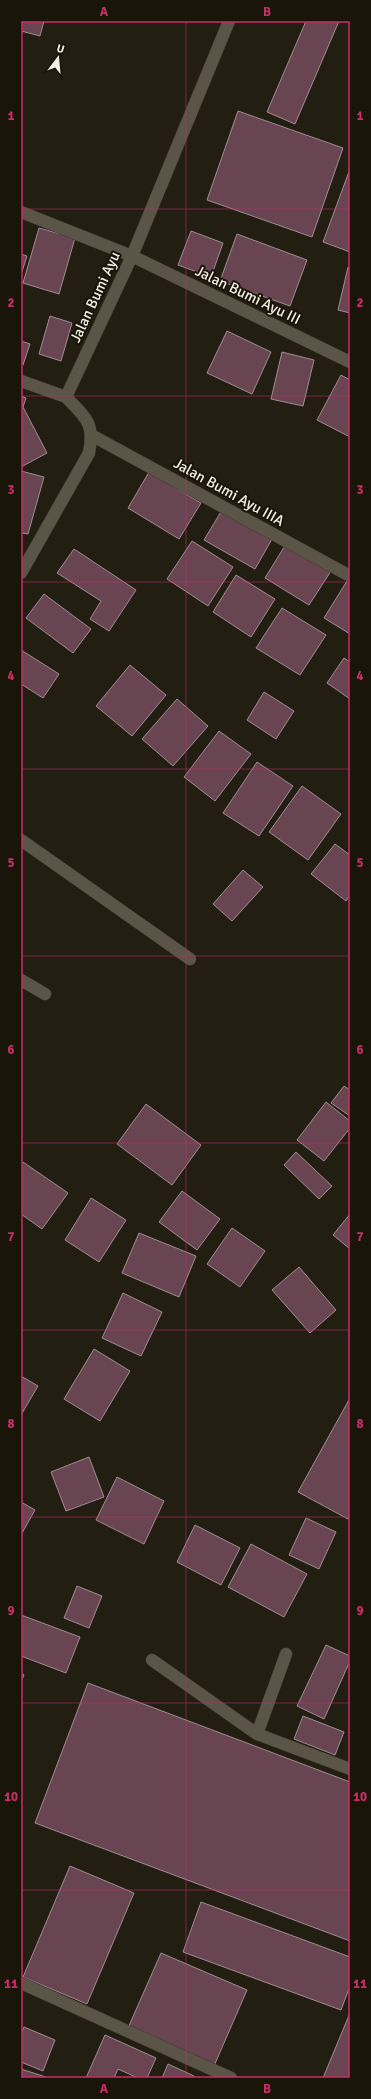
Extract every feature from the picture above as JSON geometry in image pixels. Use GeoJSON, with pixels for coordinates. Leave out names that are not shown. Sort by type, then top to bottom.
{"type":"FeatureCollection","features":[{"type":"Feature","properties":{"kind":"street","name":"Jalan Bumi Ayu"},"geometry":{"type":"LineString","coordinates":[[66,397],[132,256],[229,21]]}},
{"type":"Feature","properties":{"kind":"street","name":"Jalan Bumi Ayu III"},"geometry":{"type":"LineString","coordinates":[[21,212],[132,256],[350,362]]}},
{"type":"Feature","properties":{"kind":"street"},"geometry":{"type":"LineString","coordinates":[[21,381],[66,397],[86,418],[93,436],[89,453],[21,573]]}},
{"type":"Feature","properties":{"kind":"street","name":"Jalan Bumi Ayu IIIA"},"geometry":{"type":"LineString","coordinates":[[93,436],[350,576]]}},
{"type":"Feature","properties":{"kind":"street"},"geometry":{"type":"LineString","coordinates":[[21,840],[190,959]]}},
{"type":"Feature","properties":{"kind":"street"},"geometry":{"type":"LineString","coordinates":[[21,980],[45,994]]}},
{"type":"Feature","properties":{"kind":"street"},"geometry":{"type":"LineString","coordinates":[[257,1734],[286,1654]]}},
{"type":"Feature","properties":{"kind":"street"},"geometry":{"type":"LineString","coordinates":[[152,1660],[257,1734],[350,1769]]}},
{"type":"Feature","properties":{"kind":"street"},"geometry":{"type":"LineString","coordinates":[[21,1983],[231,2078]]}},
{"type":"Feature","properties":{"kind":"building"},"geometry":{"type":"Polygon","coordinates":[[[21,21],[44,21],[40,36],[21,31],[21,21]]]}},
{"type":"Feature","properties":{"kind":"building"},"geometry":{"type":"Polygon","coordinates":[[[306,21],[339,21],[295,124],[267,112],[306,21]]]}},
{"type":"Feature","properties":{"kind":"building"},"geometry":{"type":"Polygon","coordinates":[[[238,111],[343,148],[312,237],[207,200],[238,111]]]}},
{"type":"Feature","properties":{"kind":"building"},"geometry":{"type":"Polygon","coordinates":[[[350,169],[350,252],[323,242],[350,169]]]}},
{"type":"Feature","properties":{"kind":"building"},"geometry":{"type":"Polygon","coordinates":[[[39,228],[75,238],[59,294],[23,283],[39,228]]]}},
{"type":"Feature","properties":{"kind":"building"},"geometry":{"type":"Polygon","coordinates":[[[191,231],[223,243],[211,277],[178,265],[191,231]]]}},
{"type":"Feature","properties":{"kind":"building"},"geometry":{"type":"Polygon","coordinates":[[[237,234],[307,260],[290,306],[220,281],[237,234]]]}},
{"type":"Feature","properties":{"kind":"building"},"geometry":{"type":"Polygon","coordinates":[[[21,254],[27,256],[21,275],[21,254]]]}},
{"type":"Feature","properties":{"kind":"building"},"geometry":{"type":"Polygon","coordinates":[[[348,267],[350,268],[350,313],[338,310],[348,267]]]}},
{"type":"Feature","properties":{"kind":"building"},"geometry":{"type":"Polygon","coordinates":[[[50,316],[72,323],[61,361],[39,354],[50,316]]]}},
{"type":"Feature","properties":{"kind":"building"},"geometry":{"type":"Polygon","coordinates":[[[227,331],[271,352],[252,394],[207,373],[227,331]]]}},
{"type":"Feature","properties":{"kind":"building"},"geometry":{"type":"Polygon","coordinates":[[[21,341],[30,344],[23,365],[21,364],[21,341]]]}},
{"type":"Feature","properties":{"kind":"building"},"geometry":{"type":"Polygon","coordinates":[[[282,352],[314,360],[303,406],[271,399],[282,352]]]}},
{"type":"Feature","properties":{"kind":"building"},"geometry":{"type":"Polygon","coordinates":[[[341,375],[350,380],[350,437],[317,420],[341,375]]]}},
{"type":"Feature","properties":{"kind":"building"},"geometry":{"type":"Polygon","coordinates":[[[21,396],[26,398],[23,407],[47,453],[21,467],[21,396]]]}},
{"type":"Feature","properties":{"kind":"building"},"geometry":{"type":"Polygon","coordinates":[[[21,471],[44,477],[28,534],[21,533],[21,471]]]}},
{"type":"Feature","properties":{"kind":"building"},"geometry":{"type":"Polygon","coordinates":[[[149,472],[201,503],[179,539],[128,508],[149,472]]]}},
{"type":"Feature","properties":{"kind":"building"},"geometry":{"type":"Polygon","coordinates":[[[222,510],[272,539],[255,569],[204,540],[222,510]]]}},
{"type":"Feature","properties":{"kind":"building"},"geometry":{"type":"Polygon","coordinates":[[[192,541],[233,567],[208,606],[167,579],[192,541]]]}},
{"type":"Feature","properties":{"kind":"building"},"geometry":{"type":"Polygon","coordinates":[[[286,544],[331,571],[309,605],[265,578],[286,544]]]}},
{"type":"Feature","properties":{"kind":"building"},"geometry":{"type":"Polygon","coordinates":[[[74,549],[136,590],[109,631],[90,619],[101,601],[57,573],[74,549]]]}},
{"type":"Feature","properties":{"kind":"building"},"geometry":{"type":"Polygon","coordinates":[[[236,575],[275,599],[251,637],[213,612],[236,575]]]}},
{"type":"Feature","properties":{"kind":"building"},"geometry":{"type":"Polygon","coordinates":[[[347,581],[350,583],[350,634],[324,618],[347,581]]]}},
{"type":"Feature","properties":{"kind":"building"},"geometry":{"type":"Polygon","coordinates":[[[44,594],[91,629],[73,653],[26,618],[44,594]]]}},
{"type":"Feature","properties":{"kind":"building"},"geometry":{"type":"Polygon","coordinates":[[[282,608],[326,635],[300,675],[256,648],[282,608]]]}},
{"type":"Feature","properties":{"kind":"building"},"geometry":{"type":"Polygon","coordinates":[[[21,650],[59,674],[43,698],[21,684],[21,650]]]}},
{"type":"Feature","properties":{"kind":"building"},"geometry":{"type":"Polygon","coordinates":[[[344,658],[350,662],[350,699],[327,683],[344,658]]]}},
{"type":"Feature","properties":{"kind":"building"},"geometry":{"type":"Polygon","coordinates":[[[130,665],[166,695],[132,736],[96,706],[130,665]]]}},
{"type":"Feature","properties":{"kind":"building"},"geometry":{"type":"Polygon","coordinates":[[[264,692],[294,711],[276,739],[247,720],[264,692]]]}},
{"type":"Feature","properties":{"kind":"building"},"geometry":{"type":"Polygon","coordinates":[[[177,699],[208,726],[173,766],[142,739],[177,699]]]}},
{"type":"Feature","properties":{"kind":"building"},"geometry":{"type":"Polygon","coordinates":[[[219,731],[251,754],[215,801],[184,777],[219,731]]]}},
{"type":"Feature","properties":{"kind":"building"},"geometry":{"type":"Polygon","coordinates":[[[257,762],[293,786],[259,836],[223,813],[257,762]]]}},
{"type":"Feature","properties":{"kind":"building"},"geometry":{"type":"Polygon","coordinates":[[[302,786],[341,814],[308,860],[269,832],[302,786]]]}},
{"type":"Feature","properties":{"kind":"building"},"geometry":{"type":"Polygon","coordinates":[[[335,844],[350,855],[350,895],[346,901],[311,874],[335,844]]]}},
{"type":"Feature","properties":{"kind":"building"},"geometry":{"type":"Polygon","coordinates":[[[243,870],[263,887],[232,921],[213,904],[243,870]]]}},
{"type":"Feature","properties":{"kind":"building"},"geometry":{"type":"Polygon","coordinates":[[[344,1086],[350,1090],[350,1116],[331,1103],[344,1086]]]}},
{"type":"Feature","properties":{"kind":"building"},"geometry":{"type":"Polygon","coordinates":[[[326,1102],[350,1121],[350,1128],[324,1161],[297,1140],[326,1102]]]}},
{"type":"Feature","properties":{"kind":"building"},"geometry":{"type":"Polygon","coordinates":[[[146,1104],[201,1145],[172,1185],[117,1144],[146,1104]]]}},
{"type":"Feature","properties":{"kind":"building"},"geometry":{"type":"Polygon","coordinates":[[[296,1152],[332,1186],[319,1199],[284,1165],[296,1152]]]}},
{"type":"Feature","properties":{"kind":"building"},"geometry":{"type":"Polygon","coordinates":[[[23,1162],[68,1193],[42,1229],[21,1214],[21,1165],[23,1162]]]}},
{"type":"Feature","properties":{"kind":"building"},"geometry":{"type":"Polygon","coordinates":[[[182,1191],[220,1219],[197,1250],[159,1222],[182,1191]]]}},
{"type":"Feature","properties":{"kind":"building"},"geometry":{"type":"Polygon","coordinates":[[[91,1198],[126,1220],[99,1262],[65,1240],[91,1198]]]}},
{"type":"Feature","properties":{"kind":"building"},"geometry":{"type":"Polygon","coordinates":[[[350,1214],[350,1249],[333,1235],[350,1214]]]}},
{"type":"Feature","properties":{"kind":"building"},"geometry":{"type":"Polygon","coordinates":[[[232,1228],[265,1251],[240,1287],[207,1264],[232,1228]]]}},
{"type":"Feature","properties":{"kind":"building"},"geometry":{"type":"Polygon","coordinates":[[[139,1233],[196,1256],[179,1297],[122,1273],[139,1233]]]}},
{"type":"Feature","properties":{"kind":"building"},"geometry":{"type":"Polygon","coordinates":[[[299,1267],[336,1310],[310,1333],[272,1290],[299,1267]]]}},
{"type":"Feature","properties":{"kind":"building"},"geometry":{"type":"Polygon","coordinates":[[[123,1293],[162,1312],[141,1356],[102,1338],[123,1293]]]}},
{"type":"Feature","properties":{"kind":"building"},"geometry":{"type":"Polygon","coordinates":[[[94,1349],[130,1371],[100,1421],[64,1399],[94,1349]]]}},
{"type":"Feature","properties":{"kind":"building"},"geometry":{"type":"Polygon","coordinates":[[[21,1376],[38,1386],[21,1415],[21,1376]]]}},
{"type":"Feature","properties":{"kind":"building"},"geometry":{"type":"Polygon","coordinates":[[[350,1398],[350,1514],[348,1519],[298,1492],[350,1398]]]}},
{"type":"Feature","properties":{"kind":"building"},"geometry":{"type":"Polygon","coordinates":[[[89,1457],[104,1497],[66,1511],[51,1472],[89,1457]]]}},
{"type":"Feature","properties":{"kind":"building"},"geometry":{"type":"Polygon","coordinates":[[[117,1477],[164,1501],[144,1544],[96,1520],[117,1477]]]}},
{"type":"Feature","properties":{"kind":"building"},"geometry":{"type":"Polygon","coordinates":[[[21,1502],[35,1510],[21,1535],[21,1502]]]}},
{"type":"Feature","properties":{"kind":"building"},"geometry":{"type":"Polygon","coordinates":[[[306,1518],[336,1532],[319,1569],[289,1555],[306,1518]]]}},
{"type":"Feature","properties":{"kind":"building"},"geometry":{"type":"Polygon","coordinates":[[[195,1525],[240,1548],[221,1585],[177,1562],[195,1525]]]}},
{"type":"Feature","properties":{"kind":"building"},"geometry":{"type":"Polygon","coordinates":[[[251,1544],[307,1574],[284,1617],[228,1587],[251,1544]]]}},
{"type":"Feature","properties":{"kind":"building"},"geometry":{"type":"Polygon","coordinates":[[[77,1586],[102,1596],[89,1628],[64,1618],[77,1586]]]}},
{"type":"Feature","properties":{"kind":"building"},"geometry":{"type":"Polygon","coordinates":[[[21,1615],[80,1637],[66,1673],[21,1656],[21,1615]]]}},
{"type":"Feature","properties":{"kind":"building"},"geometry":{"type":"Polygon","coordinates":[[[326,1645],[350,1656],[350,1661],[324,1719],[297,1706],[326,1645]]]}},
{"type":"Feature","properties":{"kind":"building"},"geometry":{"type":"Polygon","coordinates":[[[21,1673],[24,1675],[21,1682],[21,1673]]]}},
{"type":"Feature","properties":{"kind":"building"},"geometry":{"type":"Polygon","coordinates":[[[88,1683],[350,1782],[350,1941],[35,1823],[88,1683]]]}},
{"type":"Feature","properties":{"kind":"building"},"geometry":{"type":"Polygon","coordinates":[[[303,1716],[344,1732],[335,1755],[294,1739],[303,1716]]]}},
{"type":"Feature","properties":{"kind":"building"},"geometry":{"type":"Polygon","coordinates":[[[70,1866],[134,1893],[87,2004],[23,1977],[70,1866]]]}},
{"type":"Feature","properties":{"kind":"building"},"geometry":{"type":"Polygon","coordinates":[[[201,1902],[350,1957],[350,1986],[341,2010],[183,1952],[201,1902]]]}},
{"type":"Feature","properties":{"kind":"building"},"geometry":{"type":"Polygon","coordinates":[[[161,1953],[247,1990],[214,2066],[128,2028],[161,1953]]]}},
{"type":"Feature","properties":{"kind":"building"},"geometry":{"type":"Polygon","coordinates":[[[350,2013],[350,2078],[323,2078],[350,2013]]]}},
{"type":"Feature","properties":{"kind":"building"},"geometry":{"type":"Polygon","coordinates":[[[24,2027],[55,2040],[43,2071],[21,2062],[21,2034],[24,2027]]]}},
{"type":"Feature","properties":{"kind":"building"},"geometry":{"type":"Polygon","coordinates":[[[105,2035],[156,2058],[147,2078],[138,2078],[118,2069],[114,2078],[86,2078],[105,2035]]]}},
{"type":"Feature","properties":{"kind":"building"},"geometry":{"type":"Polygon","coordinates":[[[168,2064],[194,2076],[193,2078],[162,2078],[168,2064]]]}},
{"type":"Feature","properties":{"kind":"building"},"geometry":{"type":"Polygon","coordinates":[[[21,2069],[46,2077],[46,2078],[21,2078],[21,2069]]]}}]}
